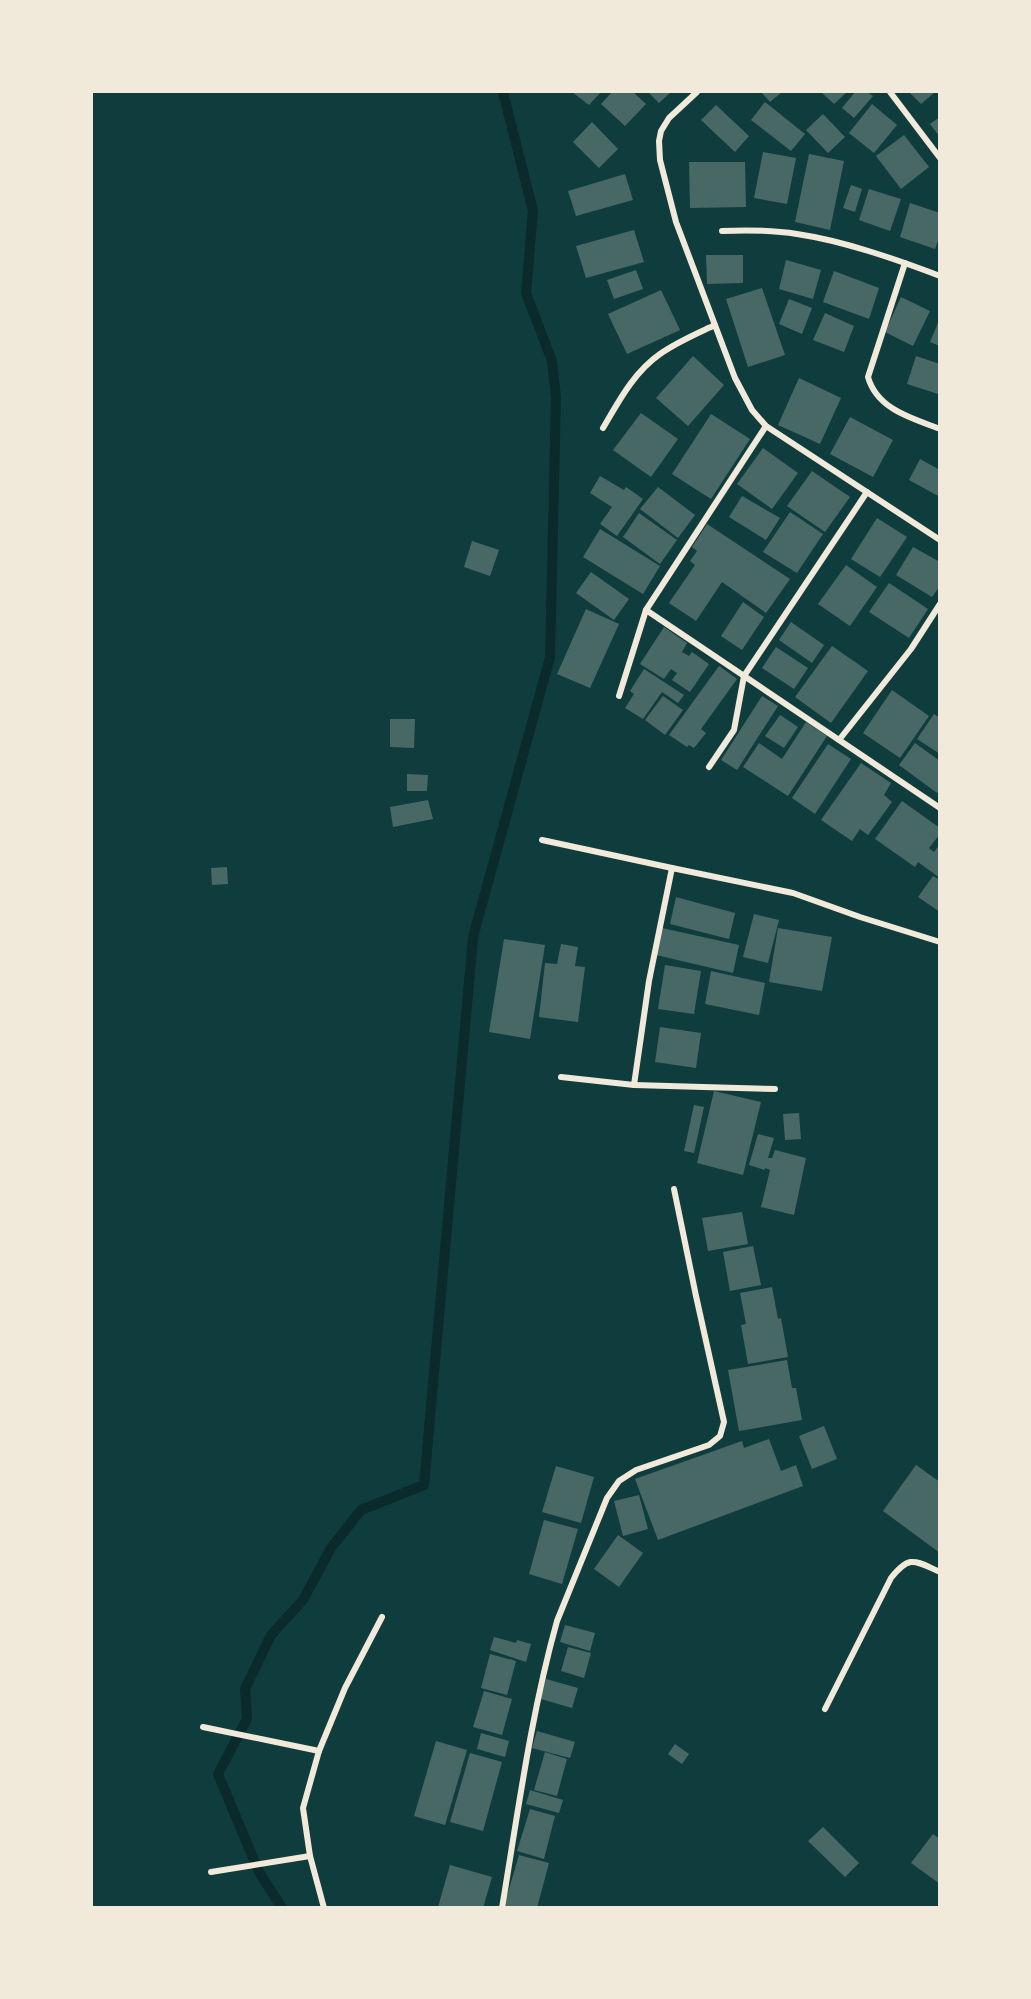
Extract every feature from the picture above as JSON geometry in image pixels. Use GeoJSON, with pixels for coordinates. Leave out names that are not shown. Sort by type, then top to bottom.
{"type":"FeatureCollection","features":[{"type":"Feature","properties":{"kind":"street"},"geometry":{"type":"LineString","coordinates":[[697,92],[669,118],[661,131],[660,160],[676,222],[735,378],[752,410],[766,426],[939,540]]}},
{"type":"Feature","properties":{"kind":"street"},"geometry":{"type":"LineString","coordinates":[[890,92],[939,158]]}},
{"type":"Feature","properties":{"kind":"street"},"geometry":{"type":"LineString","coordinates":[[722,231],[743,230],[796,234],[905,263],[939,276]]}},
{"type":"Feature","properties":{"kind":"street"},"geometry":{"type":"LineString","coordinates":[[905,263],[868,377],[871,390],[878,398],[903,415],[939,429]]}},
{"type":"Feature","properties":{"kind":"street"},"geometry":{"type":"LineString","coordinates":[[603,428],[621,396],[658,355],[715,326]]}},
{"type":"Feature","properties":{"kind":"street"},"geometry":{"type":"LineString","coordinates":[[619,696],[646,610],[766,426]]}},
{"type":"Feature","properties":{"kind":"street"},"geometry":{"type":"LineString","coordinates":[[709,767],[734,729],[744,676],[867,492]]}},
{"type":"Feature","properties":{"kind":"street"},"geometry":{"type":"LineString","coordinates":[[839,740],[911,649],[939,604]]}},
{"type":"Feature","properties":{"kind":"street"},"geometry":{"type":"LineString","coordinates":[[646,610],[938,804]]}},
{"type":"Feature","properties":{"kind":"street"},"geometry":{"type":"LineString","coordinates":[[542,840],[793,893],[939,942]]}},
{"type":"Feature","properties":{"kind":"street"},"geometry":{"type":"LineString","coordinates":[[634,1085],[649,981],[672,868]]}},
{"type":"Feature","properties":{"kind":"street"},"geometry":{"type":"LineString","coordinates":[[561,1077],[634,1085],[704,1085],[775,1089]]}},
{"type":"Feature","properties":{"kind":"street"},"geometry":{"type":"LineString","coordinates":[[502,1908],[542,1683],[557,1621],[607,1498],[619,1481],[636,1470],[709,1445],[720,1436],[724,1422],[674,1190]]}},
{"type":"Feature","properties":{"kind":"street"},"geometry":{"type":"LineString","coordinates":[[825,1709],[891,1578],[898,1569],[906,1562],[916,1561],[939,1572]]}},
{"type":"Feature","properties":{"kind":"street"},"geometry":{"type":"LineString","coordinates":[[324,1908],[310,1856],[303,1808],[319,1751],[345,1688],[382,1617]]}},
{"type":"Feature","properties":{"kind":"street"},"geometry":{"type":"LineString","coordinates":[[203,1727],[319,1751]]}},
{"type":"Feature","properties":{"kind":"street"},"geometry":{"type":"LineString","coordinates":[[211,1872],[310,1856]]}},
{"type":"Feature","properties":{"kind":"building"},"geometry":{"type":"Polygon","coordinates":[[[572,92],[601,92],[589,105],[572,92]]]}},
{"type":"Feature","properties":{"kind":"building"},"geometry":{"type":"Polygon","coordinates":[[[612,92],[633,92],[646,104],[625,126],[601,104],[612,92]]]}},
{"type":"Feature","properties":{"kind":"building"},"geometry":{"type":"Polygon","coordinates":[[[648,92],[671,92],[659,103],[648,92]]]}},
{"type":"Feature","properties":{"kind":"building"},"geometry":{"type":"Polygon","coordinates":[[[761,92],[782,92],[770,102],[761,92]]]}},
{"type":"Feature","properties":{"kind":"building"},"geometry":{"type":"Polygon","coordinates":[[[821,92],[847,92],[834,104],[821,92]]]}},
{"type":"Feature","properties":{"kind":"building"},"geometry":{"type":"Polygon","coordinates":[[[855,92],[867,92],[873,96],[854,118],[842,108],[855,92]]]}},
{"type":"Feature","properties":{"kind":"building"},"geometry":{"type":"Polygon","coordinates":[[[909,92],[935,92],[921,104],[909,92]]]}},
{"type":"Feature","properties":{"kind":"building"},"geometry":{"type":"Polygon","coordinates":[[[765,102],[805,134],[791,151],[751,120],[765,102]]]}},
{"type":"Feature","properties":{"kind":"building"},"geometry":{"type":"Polygon","coordinates":[[[872,104],[897,125],[874,153],[849,133],[872,104]]]}},
{"type":"Feature","properties":{"kind":"building"},"geometry":{"type":"Polygon","coordinates":[[[716,105],[749,136],[735,152],[701,120],[716,105]]]}},
{"type":"Feature","properties":{"kind":"building"},"geometry":{"type":"Polygon","coordinates":[[[823,114],[845,137],[828,153],[806,130],[823,114]]]}},
{"type":"Feature","properties":{"kind":"building"},"geometry":{"type":"Polygon","coordinates":[[[940,117],[940,137],[930,124],[940,117]]]}},
{"type":"Feature","properties":{"kind":"building"},"geometry":{"type":"Polygon","coordinates":[[[592,122],[618,149],[599,168],[573,142],[592,122]]]}},
{"type":"Feature","properties":{"kind":"building"},"geometry":{"type":"Polygon","coordinates":[[[904,135],[929,167],[901,189],[876,156],[904,135]]]}},
{"type":"Feature","properties":{"kind":"building"},"geometry":{"type":"Polygon","coordinates":[[[763,152],[796,158],[787,204],[754,198],[763,152]]]}},
{"type":"Feature","properties":{"kind":"building"},"geometry":{"type":"Polygon","coordinates":[[[809,154],[844,161],[830,230],[795,222],[809,154]]]}},
{"type":"Feature","properties":{"kind":"building"},"geometry":{"type":"Polygon","coordinates":[[[689,162],[745,162],[746,207],[690,208],[689,162]]]}},
{"type":"Feature","properties":{"kind":"building"},"geometry":{"type":"Polygon","coordinates":[[[625,174],[633,200],[576,216],[568,191],[625,174]]]}},
{"type":"Feature","properties":{"kind":"building"},"geometry":{"type":"Polygon","coordinates":[[[851,185],[862,189],[855,212],[843,208],[851,185]]]}},
{"type":"Feature","properties":{"kind":"building"},"geometry":{"type":"Polygon","coordinates":[[[869,189],[901,199],[890,231],[859,220],[869,189]]]}},
{"type":"Feature","properties":{"kind":"building"},"geometry":{"type":"Polygon","coordinates":[[[910,203],[940,213],[940,235],[935,249],[900,237],[910,203]]]}},
{"type":"Feature","properties":{"kind":"building"},"geometry":{"type":"Polygon","coordinates":[[[634,230],[644,262],[586,278],[576,246],[634,230]]]}},
{"type":"Feature","properties":{"kind":"building"},"geometry":{"type":"Polygon","coordinates":[[[706,255],[743,255],[743,283],[707,284],[706,255]]]}},
{"type":"Feature","properties":{"kind":"building"},"geometry":{"type":"Polygon","coordinates":[[[786,260],[821,270],[813,299],[779,289],[786,260]]]}},
{"type":"Feature","properties":{"kind":"building"},"geometry":{"type":"Polygon","coordinates":[[[636,270],[643,289],[614,299],[607,280],[636,270]]]}},
{"type":"Feature","properties":{"kind":"building"},"geometry":{"type":"Polygon","coordinates":[[[834,271],[879,288],[869,319],[823,302],[834,271]]]}},
{"type":"Feature","properties":{"kind":"building"},"geometry":{"type":"Polygon","coordinates":[[[762,288],[785,355],[748,367],[726,299],[762,288]]]}},
{"type":"Feature","properties":{"kind":"building"},"geometry":{"type":"Polygon","coordinates":[[[661,290],[680,330],[627,354],[608,314],[661,290]]]}},
{"type":"Feature","properties":{"kind":"building"},"geometry":{"type":"Polygon","coordinates":[[[901,297],[930,311],[913,346],[885,332],[901,297]]]}},
{"type":"Feature","properties":{"kind":"building"},"geometry":{"type":"Polygon","coordinates":[[[789,299],[812,308],[802,334],[779,324],[789,299]]]}},
{"type":"Feature","properties":{"kind":"building"},"geometry":{"type":"Polygon","coordinates":[[[825,313],[854,326],[844,352],[813,340],[825,313]]]}},
{"type":"Feature","properties":{"kind":"building"},"geometry":{"type":"Polygon","coordinates":[[[940,318],[940,346],[930,342],[940,318]]]}},
{"type":"Feature","properties":{"kind":"building"},"geometry":{"type":"Polygon","coordinates":[[[693,356],[724,385],[688,426],[656,398],[693,356]]]}},
{"type":"Feature","properties":{"kind":"building"},"geometry":{"type":"Polygon","coordinates":[[[916,356],[940,364],[938,394],[907,384],[916,356]]]}},
{"type":"Feature","properties":{"kind":"building"},"geometry":{"type":"Polygon","coordinates":[[[799,378],[841,398],[820,444],[778,425],[799,378]]]}},
{"type":"Feature","properties":{"kind":"building"},"geometry":{"type":"Polygon","coordinates":[[[641,413],[678,439],[651,477],[613,450],[641,413]]]}},
{"type":"Feature","properties":{"kind":"building"},"geometry":{"type":"Polygon","coordinates":[[[711,414],[750,439],[711,499],[672,474],[711,414]]]}},
{"type":"Feature","properties":{"kind":"building"},"geometry":{"type":"Polygon","coordinates":[[[850,417],[893,440],[873,477],[830,454],[850,417]]]}},
{"type":"Feature","properties":{"kind":"building"},"geometry":{"type":"Polygon","coordinates":[[[763,448],[798,473],[772,509],[737,484],[763,448]]]}},
{"type":"Feature","properties":{"kind":"building"},"geometry":{"type":"Polygon","coordinates":[[[920,459],[940,470],[940,497],[909,480],[920,459]]]}},
{"type":"Feature","properties":{"kind":"building"},"geometry":{"type":"Polygon","coordinates":[[[812,471],[850,497],[825,532],[787,506],[812,471]]]}},
{"type":"Feature","properties":{"kind":"building"},"geometry":{"type":"Polygon","coordinates":[[[600,476],[624,490],[626,487],[643,499],[617,536],[600,524],[612,507],[590,493],[600,476]]]}},
{"type":"Feature","properties":{"kind":"building"},"geometry":{"type":"Polygon","coordinates":[[[658,487],[695,515],[678,538],[640,509],[658,487]]]}},
{"type":"Feature","properties":{"kind":"building"},"geometry":{"type":"Polygon","coordinates":[[[742,496],[780,518],[766,540],[729,517],[742,496]]]}},
{"type":"Feature","properties":{"kind":"building"},"geometry":{"type":"Polygon","coordinates":[[[790,512],[823,534],[797,573],[763,552],[790,512]]]}},
{"type":"Feature","properties":{"kind":"building"},"geometry":{"type":"Polygon","coordinates":[[[639,513],[677,540],[660,564],[623,537],[639,513]]]}},
{"type":"Feature","properties":{"kind":"building"},"geometry":{"type":"Polygon","coordinates":[[[877,518],[907,537],[880,577],[851,559],[877,518]]]}},
{"type":"Feature","properties":{"kind":"building"},"geometry":{"type":"Polygon","coordinates":[[[707,524],[790,579],[766,613],[722,582],[696,621],[669,603],[695,565],[690,561],[697,551],[692,547],[707,524]]]}},
{"type":"Feature","properties":{"kind":"building"},"geometry":{"type":"Polygon","coordinates":[[[600,529],[660,566],[643,594],[583,557],[600,529]]]}},
{"type":"Feature","properties":{"kind":"building"},"geometry":{"type":"Polygon","coordinates":[[[472,541],[499,550],[490,576],[464,567],[472,541]]]}},
{"type":"Feature","properties":{"kind":"building"},"geometry":{"type":"Polygon","coordinates":[[[913,547],[940,562],[940,586],[932,597],[896,575],[913,547]]]}},
{"type":"Feature","properties":{"kind":"building"},"geometry":{"type":"Polygon","coordinates":[[[846,565],[877,587],[850,626],[818,604],[846,565]]]}},
{"type":"Feature","properties":{"kind":"building"},"geometry":{"type":"Polygon","coordinates":[[[591,572],[629,599],[614,620],[576,593],[591,572]]]}},
{"type":"Feature","properties":{"kind":"building"},"geometry":{"type":"Polygon","coordinates":[[[889,583],[928,609],[909,638],[869,612],[889,583]]]}},
{"type":"Feature","properties":{"kind":"building"},"geometry":{"type":"Polygon","coordinates":[[[743,602],[764,617],[742,650],[721,636],[743,602]]]}},
{"type":"Feature","properties":{"kind":"building"},"geometry":{"type":"Polygon","coordinates":[[[586,609],[619,624],[590,688],[557,674],[586,609]]]}},
{"type":"Feature","properties":{"kind":"building"},"geometry":{"type":"Polygon","coordinates":[[[791,622],[824,645],[812,663],[779,640],[791,622]]]}},
{"type":"Feature","properties":{"kind":"building"},"geometry":{"type":"Polygon","coordinates":[[[664,627],[687,643],[682,652],[689,656],[692,652],[709,664],[690,692],[672,680],[677,673],[671,669],[664,679],[640,664],[664,627]]]}},
{"type":"Feature","properties":{"kind":"building"},"geometry":{"type":"Polygon","coordinates":[[[832,646],[868,671],[831,723],[795,697],[832,646]]]}},
{"type":"Feature","properties":{"kind":"building"},"geometry":{"type":"Polygon","coordinates":[[[776,647],[808,668],[794,689],[762,668],[776,647]]]}},
{"type":"Feature","properties":{"kind":"building"},"geometry":{"type":"Polygon","coordinates":[[[719,666],[737,679],[701,729],[706,733],[694,748],[689,745],[687,747],[669,735],[719,666]]]}},
{"type":"Feature","properties":{"kind":"building"},"geometry":{"type":"Polygon","coordinates":[[[644,669],[684,695],[678,703],[662,692],[643,719],[625,708],[634,694],[630,691],[644,669]]]}},
{"type":"Feature","properties":{"kind":"building"},"geometry":{"type":"Polygon","coordinates":[[[892,690],[929,716],[900,758],[863,733],[892,690]]]}},
{"type":"Feature","properties":{"kind":"building"},"geometry":{"type":"Polygon","coordinates":[[[663,696],[683,710],[665,735],[645,720],[663,696]]]}},
{"type":"Feature","properties":{"kind":"building"},"geometry":{"type":"Polygon","coordinates":[[[762,696],[778,706],[737,770],[721,760],[762,696]]]}},
{"type":"Feature","properties":{"kind":"building"},"geometry":{"type":"Polygon","coordinates":[[[934,714],[940,718],[940,754],[917,739],[934,714]]]}},
{"type":"Feature","properties":{"kind":"building"},"geometry":{"type":"Polygon","coordinates":[[[780,715],[798,727],[784,748],[765,736],[780,715]]]}},
{"type":"Feature","properties":{"kind":"building"},"geometry":{"type":"Polygon","coordinates":[[[390,719],[415,719],[414,748],[390,747],[390,719]]]}},
{"type":"Feature","properties":{"kind":"building"},"geometry":{"type":"Polygon","coordinates":[[[806,722],[827,736],[788,796],[743,767],[759,743],[782,759],[806,722]]]}},
{"type":"Feature","properties":{"kind":"building"},"geometry":{"type":"Polygon","coordinates":[[[915,743],[940,761],[940,790],[937,793],[899,765],[915,743]]]}},
{"type":"Feature","properties":{"kind":"building"},"geometry":{"type":"Polygon","coordinates":[[[828,744],[851,759],[815,814],[792,798],[828,744]]]}},
{"type":"Feature","properties":{"kind":"building"},"geometry":{"type":"Polygon","coordinates":[[[861,763],[891,783],[884,795],[892,802],[868,835],[860,829],[852,841],[821,820],[861,763]]]}},
{"type":"Feature","properties":{"kind":"building"},"geometry":{"type":"Polygon","coordinates":[[[407,774],[428,775],[427,791],[407,791],[407,774]]]}},
{"type":"Feature","properties":{"kind":"building"},"geometry":{"type":"Polygon","coordinates":[[[428,800],[433,819],[393,827],[390,807],[428,800]]]}},
{"type":"Feature","properties":{"kind":"building"},"geometry":{"type":"Polygon","coordinates":[[[902,801],[940,828],[940,834],[929,848],[934,852],[940,844],[940,878],[918,862],[915,867],[875,839],[902,801]]]}},
{"type":"Feature","properties":{"kind":"building"},"geometry":{"type":"Polygon","coordinates":[[[227,867],[228,884],[212,885],[211,868],[227,867]]]}},
{"type":"Feature","properties":{"kind":"building"},"geometry":{"type":"Polygon","coordinates":[[[933,876],[940,880],[940,912],[918,897],[933,876]]]}},
{"type":"Feature","properties":{"kind":"building"},"geometry":{"type":"Polygon","coordinates":[[[676,897],[735,913],[729,939],[670,924],[676,897]]]}},
{"type":"Feature","properties":{"kind":"building"},"geometry":{"type":"Polygon","coordinates":[[[754,914],[779,920],[768,963],[743,957],[754,914]]]}},
{"type":"Feature","properties":{"kind":"building"},"geometry":{"type":"Polygon","coordinates":[[[662,928],[739,945],[733,973],[656,955],[662,928]]]}},
{"type":"Feature","properties":{"kind":"building"},"geometry":{"type":"Polygon","coordinates":[[[778,928],[832,937],[822,991],[769,982],[778,928]]]}},
{"type":"Feature","properties":{"kind":"building"},"geometry":{"type":"Polygon","coordinates":[[[504,939],[545,945],[530,1039],[489,1032],[504,939]]]}},
{"type":"Feature","properties":{"kind":"building"},"geometry":{"type":"Polygon","coordinates":[[[561,944],[578,947],[575,966],[585,967],[578,1022],[539,1017],[545,963],[557,964],[561,944]]]}},
{"type":"Feature","properties":{"kind":"building"},"geometry":{"type":"Polygon","coordinates":[[[665,965],[701,971],[694,1014],[658,1009],[665,965]]]}},
{"type":"Feature","properties":{"kind":"building"},"geometry":{"type":"Polygon","coordinates":[[[711,971],[765,983],[759,1015],[705,1004],[711,971]]]}},
{"type":"Feature","properties":{"kind":"building"},"geometry":{"type":"Polygon","coordinates":[[[660,1027],[701,1033],[696,1068],[655,1062],[660,1027]]]}},
{"type":"Feature","properties":{"kind":"building"},"geometry":{"type":"Polygon","coordinates":[[[714,1091],[761,1102],[743,1175],[697,1163],[714,1091]]]}},
{"type":"Feature","properties":{"kind":"building"},"geometry":{"type":"Polygon","coordinates":[[[694,1105],[704,1107],[694,1153],[684,1151],[694,1105]]]}},
{"type":"Feature","properties":{"kind":"building"},"geometry":{"type":"Polygon","coordinates":[[[799,1113],[801,1139],[785,1140],[783,1114],[799,1113]]]}},
{"type":"Feature","properties":{"kind":"building"},"geometry":{"type":"Polygon","coordinates":[[[758,1134],[774,1138],[768,1158],[772,1158],[775,1150],[806,1158],[794,1215],[761,1207],[770,1170],[749,1165],[758,1134]]]}},
{"type":"Feature","properties":{"kind":"building"},"geometry":{"type":"Polygon","coordinates":[[[742,1212],[748,1244],[708,1251],[702,1218],[742,1212]]]}},
{"type":"Feature","properties":{"kind":"building"},"geometry":{"type":"Polygon","coordinates":[[[753,1246],[761,1285],[730,1291],[723,1252],[753,1246]]]}},
{"type":"Feature","properties":{"kind":"building"},"geometry":{"type":"Polygon","coordinates":[[[772,1287],[778,1319],[781,1318],[788,1357],[748,1364],[741,1325],[746,1324],[740,1293],[772,1287]]]}},
{"type":"Feature","properties":{"kind":"building"},"geometry":{"type":"Polygon","coordinates":[[[787,1360],[792,1388],[796,1388],[802,1420],[739,1431],[728,1370],[787,1360]]]}},
{"type":"Feature","properties":{"kind":"building"},"geometry":{"type":"Polygon","coordinates":[[[824,1426],[837,1459],[812,1469],[799,1436],[824,1426]]]}},
{"type":"Feature","properties":{"kind":"building"},"geometry":{"type":"Polygon","coordinates":[[[769,1439],[781,1471],[796,1465],[803,1486],[658,1540],[635,1479],[742,1441],[744,1448],[769,1439]]]}},
{"type":"Feature","properties":{"kind":"building"},"geometry":{"type":"Polygon","coordinates":[[[916,1465],[940,1482],[940,1553],[883,1511],[916,1465]]]}},
{"type":"Feature","properties":{"kind":"building"},"geometry":{"type":"Polygon","coordinates":[[[556,1466],[594,1477],[581,1523],[542,1512],[556,1466]]]}},
{"type":"Feature","properties":{"kind":"building"},"geometry":{"type":"Polygon","coordinates":[[[639,1495],[648,1529],[623,1536],[614,1501],[639,1495]]]}},
{"type":"Feature","properties":{"kind":"building"},"geometry":{"type":"Polygon","coordinates":[[[544,1520],[578,1529],[562,1584],[529,1574],[544,1520]]]}},
{"type":"Feature","properties":{"kind":"building"},"geometry":{"type":"Polygon","coordinates":[[[618,1535],[643,1553],[619,1587],[594,1569],[618,1535]]]}},
{"type":"Feature","properties":{"kind":"building"},"geometry":{"type":"Polygon","coordinates":[[[565,1625],[595,1633],[590,1651],[560,1642],[565,1625]]]}},
{"type":"Feature","properties":{"kind":"building"},"geometry":{"type":"Polygon","coordinates":[[[494,1637],[516,1643],[517,1640],[531,1644],[526,1662],[490,1650],[494,1637]]]}},
{"type":"Feature","properties":{"kind":"building"},"geometry":{"type":"Polygon","coordinates":[[[568,1647],[591,1653],[584,1678],[561,1671],[568,1647]]]}},
{"type":"Feature","properties":{"kind":"building"},"geometry":{"type":"Polygon","coordinates":[[[490,1654],[516,1661],[507,1695],[481,1688],[490,1654]]]}},
{"type":"Feature","properties":{"kind":"building"},"geometry":{"type":"Polygon","coordinates":[[[546,1679],[578,1688],[572,1708],[541,1699],[546,1679]]]}},
{"type":"Feature","properties":{"kind":"building"},"geometry":{"type":"Polygon","coordinates":[[[484,1691],[512,1699],[502,1735],[473,1727],[484,1691]]]}},
{"type":"Feature","properties":{"kind":"building"},"geometry":{"type":"Polygon","coordinates":[[[537,1731],[575,1742],[570,1758],[532,1748],[537,1731]]]}},
{"type":"Feature","properties":{"kind":"building"},"geometry":{"type":"Polygon","coordinates":[[[481,1733],[509,1741],[505,1757],[477,1749],[481,1733]]]}},
{"type":"Feature","properties":{"kind":"building"},"geometry":{"type":"Polygon","coordinates":[[[436,1741],[467,1750],[445,1825],[414,1816],[436,1741]]]}},
{"type":"Feature","properties":{"kind":"building"},"geometry":{"type":"Polygon","coordinates":[[[675,1744],[689,1754],[682,1764],[668,1754],[675,1744]]]}},
{"type":"Feature","properties":{"kind":"building"},"geometry":{"type":"Polygon","coordinates":[[[545,1752],[567,1759],[557,1796],[534,1790],[545,1752]]]}},
{"type":"Feature","properties":{"kind":"building"},"geometry":{"type":"Polygon","coordinates":[[[470,1753],[502,1762],[483,1831],[450,1822],[470,1753]]]}},
{"type":"Feature","properties":{"kind":"building"},"geometry":{"type":"Polygon","coordinates":[[[530,1790],[563,1800],[559,1813],[526,1804],[530,1790]]]}},
{"type":"Feature","properties":{"kind":"building"},"geometry":{"type":"Polygon","coordinates":[[[530,1809],[555,1816],[544,1859],[517,1851],[530,1809]]]}},
{"type":"Feature","properties":{"kind":"building"},"geometry":{"type":"Polygon","coordinates":[[[823,1827],[859,1863],[845,1877],[808,1841],[823,1827]]]}},
{"type":"Feature","properties":{"kind":"building"},"geometry":{"type":"Polygon","coordinates":[[[933,1834],[940,1839],[940,1884],[911,1863],[933,1834]]]}},
{"type":"Feature","properties":{"kind":"building"},"geometry":{"type":"Polygon","coordinates":[[[519,1855],[549,1863],[537,1908],[504,1906],[519,1855]]]}},
{"type":"Feature","properties":{"kind":"building"},"geometry":{"type":"Polygon","coordinates":[[[450,1865],[492,1877],[483,1908],[438,1907],[450,1865]]]}},
{"type":"Feature","properties":{"kind":"waterway"},"geometry":{"type":"LineString","coordinates":[[282,1908],[259,1872],[218,1774],[247,1719],[245,1689],[271,1635],[303,1600],[331,1548],[361,1510],[424,1485],[473,937],[550,657],[556,397],[552,361],[526,293],[533,211],[503,92]]}}]}
